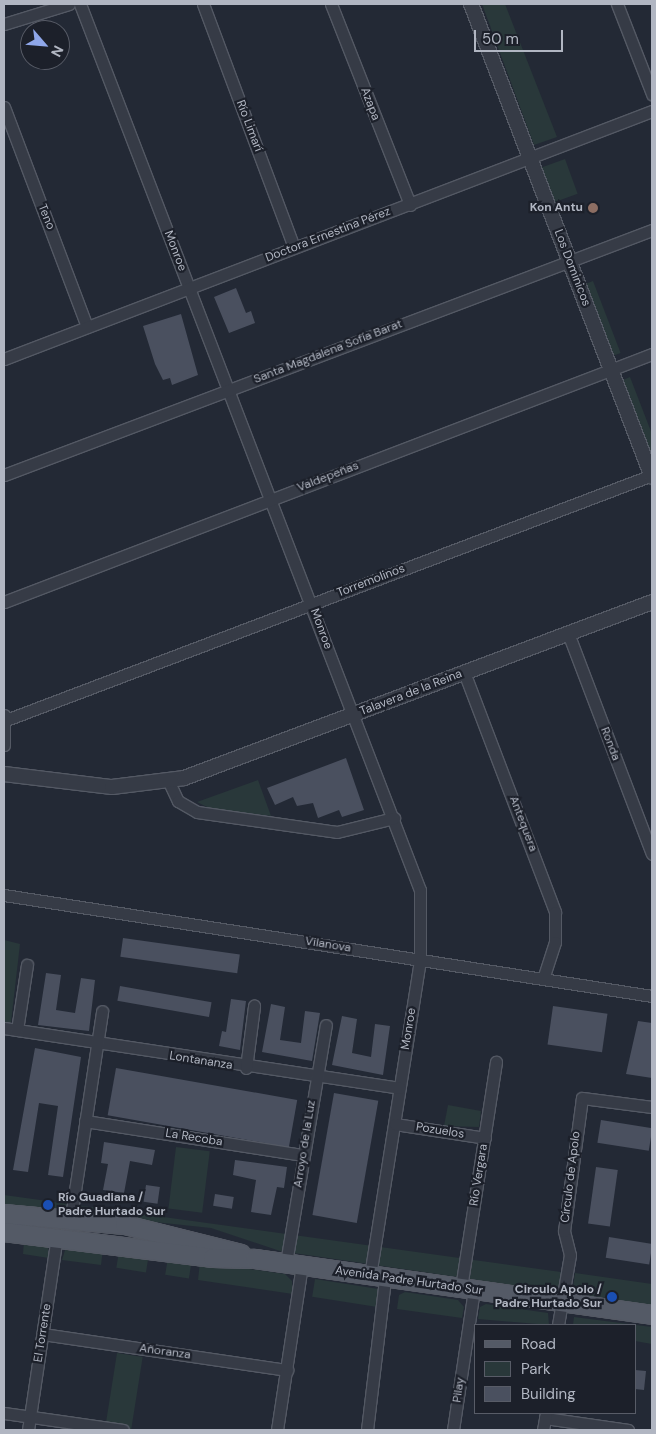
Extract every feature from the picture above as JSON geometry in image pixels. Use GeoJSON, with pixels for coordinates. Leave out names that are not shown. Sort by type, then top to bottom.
{"type":"FeatureCollection","features":[{"type":"Feature","properties":{"kind":"main road","name":"Avenida Padre Hurtado Sur"},"geometry":{"type":"LineString","coordinates":[[4,1214],[71,1217],[174,1234],[255,1258],[652,1315]]}},
{"type":"Feature","properties":{"kind":"main road","name":"Avenida Padre Hurtado Sur"},"geometry":{"type":"LineString","coordinates":[[4,1232],[57,1235],[213,1258],[255,1258]]}},
{"type":"Feature","properties":{"kind":"street"},"geometry":{"type":"LineString","coordinates":[[4,24],[70,4]]}},
{"type":"Feature","properties":{"kind":"street","name":"Monroe"},"geometry":{"type":"LineString","coordinates":[[80,4],[312,604],[420,890],[420,960],[399,1088],[377,1276],[367,1430]]}},
{"type":"Feature","properties":{"kind":"street","name":"Río Limarí"},"geometry":{"type":"LineString","coordinates":[[203,4],[294,247]]}},
{"type":"Feature","properties":{"kind":"street","name":"Azapa"},"geometry":{"type":"LineString","coordinates":[[331,4],[410,205]]}},
{"type":"Feature","properties":{"kind":"street","name":"Los Dominicos"},"geometry":{"type":"LineString","coordinates":[[471,4],[652,476]]}},
{"type":"Feature","properties":{"kind":"street"},"geometry":{"type":"LineString","coordinates":[[618,4],[652,94]]}},
{"type":"Feature","properties":{"kind":"street","name":"Teno"},"geometry":{"type":"LineString","coordinates":[[4,108],[87,327]]}},
{"type":"Feature","properties":{"kind":"street","name":"Doctora Ernestina Pérez"},"geometry":{"type":"LineString","coordinates":[[4,359],[652,111]]}},
{"type":"Feature","properties":{"kind":"street","name":"Santa Magdalena Sofía Barat"},"geometry":{"type":"LineString","coordinates":[[4,475],[652,230]]}},
{"type":"Feature","properties":{"kind":"street","name":"Valdepeñas"},"geometry":{"type":"LineString","coordinates":[[4,602],[271,498],[652,354]]}},
{"type":"Feature","properties":{"kind":"street","name":"Torremolinos"},"geometry":{"type":"LineString","coordinates":[[5,717],[652,476]]}},
{"type":"Feature","properties":{"kind":"street","name":"Talavera de la Reina"},"geometry":{"type":"LineString","coordinates":[[4,774],[112,787],[168,782],[353,715],[652,602]]}},
{"type":"Feature","properties":{"kind":"street","name":"Ronda"},"geometry":{"type":"LineString","coordinates":[[568,634],[652,854]]}},
{"type":"Feature","properties":{"kind":"street","name":"Antequera"},"geometry":{"type":"LineString","coordinates":[[464,672],[555,912],[555,942],[543,979]]}},
{"type":"Feature","properties":{"kind":"street"},"geometry":{"type":"LineString","coordinates":[[4,745],[5,717]]}},
{"type":"Feature","properties":{"kind":"street"},"geometry":{"type":"LineString","coordinates":[[168,782],[178,801],[197,812],[338,832],[394,818]]}},
{"type":"Feature","properties":{"kind":"street","name":"Vilanova"},"geometry":{"type":"LineString","coordinates":[[4,895],[652,996]]}},
{"type":"Feature","properties":{"kind":"street"},"geometry":{"type":"LineString","coordinates":[[17,1030],[27,965]]}},
{"type":"Feature","properties":{"kind":"street"},"geometry":{"type":"LineString","coordinates":[[246,1068],[254,1006]]}},
{"type":"Feature","properties":{"kind":"street"},"geometry":{"type":"LineString","coordinates":[[71,1217],[102,1011]]}},
{"type":"Feature","properties":{"kind":"street","name":"Arroyo de la Luz"},"geometry":{"type":"LineString","coordinates":[[277,1430],[287,1370],[303,1155],[326,1025]]}},
{"type":"Feature","properties":{"kind":"street","name":"Lontananza"},"geometry":{"type":"LineString","coordinates":[[4,1028],[246,1068],[399,1088]]}},
{"type":"Feature","properties":{"kind":"street","name":"Río Vergara"},"geometry":{"type":"LineString","coordinates":[[468,1289],[485,1138],[496,1062]]}},
{"type":"Feature","properties":{"kind":"street","name":"Círculo de Apolo"},"geometry":{"type":"LineString","coordinates":[[558,1324],[570,1255],[564,1232],[582,1098],[652,1107]]}},
{"type":"Feature","properties":{"kind":"street","name":"La Recoba"},"geometry":{"type":"LineString","coordinates":[[85,1121],[303,1155]]}},
{"type":"Feature","properties":{"kind":"street","name":"Pozuelos"},"geometry":{"type":"LineString","coordinates":[[395,1124],[485,1138]]}},
{"type":"Feature","properties":{"kind":"street","name":"El Torrente"},"geometry":{"type":"LineString","coordinates":[[28,1430],[57,1235]]}},
{"type":"Feature","properties":{"kind":"street","name":"Pilay"},"geometry":{"type":"LineString","coordinates":[[453,1430],[468,1289]]}},
{"type":"Feature","properties":{"kind":"street","name":"Añoranza"},"geometry":{"type":"LineString","coordinates":[[42,1334],[287,1370]]}},
{"type":"Feature","properties":{"kind":"street"},"geometry":{"type":"LineString","coordinates":[[4,1413],[123,1430]]}},
{"type":"Feature","properties":{"kind":"street"},"geometry":{"type":"LineString","coordinates":[[543,1430],[545,1415],[627,1430]]}},
{"type":"Feature","properties":{"kind":"green space"},"geometry":{"type":"Polygon","coordinates":[[[482,4],[505,4],[557,137],[534,145],[482,4]]]}},
{"type":"Feature","properties":{"kind":"green space"},"geometry":{"type":"Polygon","coordinates":[[[565,159],[578,194],[554,202],[542,168],[565,159]]]}},
{"type":"Feature","properties":{"kind":"green space"},"geometry":{"type":"Polygon","coordinates":[[[593,281],[621,353],[612,356],[585,284],[593,281]]]}},
{"type":"Feature","properties":{"kind":"green space"},"geometry":{"type":"Polygon","coordinates":[[[630,377],[652,434],[652,456],[623,380],[630,377]]]}},
{"type":"Feature","properties":{"kind":"green space"},"geometry":{"type":"Polygon","coordinates":[[[258,780],[271,816],[211,809],[197,802],[258,780]]]}},
{"type":"Feature","properties":{"kind":"green space"},"geometry":{"type":"Polygon","coordinates":[[[4,940],[20,944],[11,1022],[4,1022],[4,940]]]}},
{"type":"Feature","properties":{"kind":"green space"},"geometry":{"type":"Polygon","coordinates":[[[448,1105],[481,1111],[479,1127],[444,1126],[448,1105]]]}},
{"type":"Feature","properties":{"kind":"green space"},"geometry":{"type":"Polygon","coordinates":[[[176,1147],[210,1151],[202,1213],[168,1209],[176,1147]]]}},
{"type":"Feature","properties":{"kind":"green space"},"geometry":{"type":"Polygon","coordinates":[[[4,1195],[561,1272],[559,1286],[553,1291],[280,1251],[211,1228],[4,1206],[4,1195]]]}},
{"type":"Feature","properties":{"kind":"green space"},"geometry":{"type":"Polygon","coordinates":[[[24,1241],[48,1245],[49,1258],[23,1254],[24,1241]]]}},
{"type":"Feature","properties":{"kind":"green space"},"geometry":{"type":"Polygon","coordinates":[[[66,1247],[103,1249],[101,1265],[62,1260],[66,1247]]]}},
{"type":"Feature","properties":{"kind":"green space"},"geometry":{"type":"Polygon","coordinates":[[[119,1251],[149,1256],[146,1272],[116,1268],[119,1251]]]}},
{"type":"Feature","properties":{"kind":"green space"},"geometry":{"type":"Polygon","coordinates":[[[168,1257],[192,1261],[189,1279],[165,1275],[168,1257]]]}},
{"type":"Feature","properties":{"kind":"green space"},"geometry":{"type":"Polygon","coordinates":[[[200,1262],[285,1274],[292,1281],[293,1294],[198,1280],[200,1262]]]}},
{"type":"Feature","properties":{"kind":"green space"},"geometry":{"type":"Polygon","coordinates":[[[575,1273],[652,1284],[652,1305],[616,1300],[617,1294],[609,1293],[608,1298],[579,1295],[573,1288],[575,1273]]]}},
{"type":"Feature","properties":{"kind":"green space"},"geometry":{"type":"Polygon","coordinates":[[[315,1279],[380,1289],[377,1307],[312,1297],[315,1279]]]}},
{"type":"Feature","properties":{"kind":"green space"},"geometry":{"type":"Polygon","coordinates":[[[405,1292],[458,1300],[464,1307],[462,1318],[397,1309],[399,1295],[405,1292]]]}},
{"type":"Feature","properties":{"kind":"green space"},"geometry":{"type":"Polygon","coordinates":[[[486,1304],[548,1313],[549,1324],[478,1319],[480,1307],[486,1304]]]}},
{"type":"Feature","properties":{"kind":"green space"},"geometry":{"type":"Polygon","coordinates":[[[574,1317],[629,1324],[573,1324],[574,1317]]]}},
{"type":"Feature","properties":{"kind":"green space"},"geometry":{"type":"Polygon","coordinates":[[[636,1325],[652,1327],[652,1344],[636,1341],[636,1325]]]}},
{"type":"Feature","properties":{"kind":"green space"},"geometry":{"type":"Polygon","coordinates":[[[117,1353],[143,1357],[131,1430],[105,1430],[117,1353]]]}},
{"type":"Feature","properties":{"kind":"building"},"geometry":{"type":"Polygon","coordinates":[[[236,288],[246,313],[251,311],[255,323],[229,333],[214,297],[236,288]]]}},
{"type":"Feature","properties":{"kind":"building"},"geometry":{"type":"Polygon","coordinates":[[[181,314],[198,375],[172,385],[170,378],[163,380],[155,364],[143,326],[181,314]]]}},
{"type":"Feature","properties":{"kind":"building"},"geometry":{"type":"Polygon","coordinates":[[[346,758],[364,810],[342,817],[339,810],[318,818],[313,803],[297,806],[293,797],[275,805],[267,788],[346,758]]]}},
{"type":"Feature","properties":{"kind":"building"},"geometry":{"type":"Polygon","coordinates":[[[123,938],[240,954],[237,973],[120,957],[123,938]]]}},
{"type":"Feature","properties":{"kind":"building"},"geometry":{"type":"Polygon","coordinates":[[[46,973],[61,975],[56,1010],[75,1013],[81,978],[95,980],[89,1031],[38,1025],[46,973]]]}},
{"type":"Feature","properties":{"kind":"building"},"geometry":{"type":"Polygon","coordinates":[[[120,986],[212,1002],[209,1017],[117,1001],[120,986]]]}},
{"type":"Feature","properties":{"kind":"building"},"geometry":{"type":"Polygon","coordinates":[[[231,999],[246,1001],[240,1050],[219,1046],[222,1031],[226,1032],[231,999]]]}},
{"type":"Feature","properties":{"kind":"building"},"geometry":{"type":"Polygon","coordinates":[[[271,1004],[285,1007],[280,1040],[301,1043],[305,1011],[320,1013],[312,1061],[262,1052],[271,1004]]]}},
{"type":"Feature","properties":{"kind":"building"},"geometry":{"type":"Polygon","coordinates":[[[553,1006],[607,1014],[602,1052],[548,1045],[553,1006]]]}},
{"type":"Feature","properties":{"kind":"building"},"geometry":{"type":"Polygon","coordinates":[[[342,1016],[357,1019],[352,1053],[371,1057],[375,1024],[390,1026],[383,1075],[332,1065],[342,1016]]]}},
{"type":"Feature","properties":{"kind":"building"},"geometry":{"type":"Polygon","coordinates":[[[638,1021],[652,1023],[652,1078],[626,1074],[638,1021]]]}},
{"type":"Feature","properties":{"kind":"building"},"geometry":{"type":"Polygon","coordinates":[[[35,1048],[81,1057],[63,1177],[48,1175],[58,1106],[39,1103],[28,1172],[13,1170],[35,1048]]]}},
{"type":"Feature","properties":{"kind":"building"},"geometry":{"type":"Polygon","coordinates":[[[116,1068],[297,1100],[289,1147],[108,1115],[116,1068]]]}},
{"type":"Feature","properties":{"kind":"building"},"geometry":{"type":"Polygon","coordinates":[[[334,1093],[378,1101],[357,1223],[312,1215],[334,1093]]]}},
{"type":"Feature","properties":{"kind":"building"},"geometry":{"type":"Polygon","coordinates":[[[601,1120],[652,1128],[649,1151],[597,1143],[601,1120]]]}},
{"type":"Feature","properties":{"kind":"building"},"geometry":{"type":"Polygon","coordinates":[[[104,1142],[155,1150],[152,1165],[130,1161],[124,1193],[103,1190],[108,1164],[101,1163],[104,1142]]]}},
{"type":"Feature","properties":{"kind":"building"},"geometry":{"type":"Polygon","coordinates":[[[235,1160],[287,1167],[284,1188],[277,1187],[271,1215],[251,1212],[256,1180],[233,1175],[235,1160]]]}},
{"type":"Feature","properties":{"kind":"building"},"geometry":{"type":"Polygon","coordinates":[[[596,1167],[618,1170],[610,1227],[588,1223],[596,1167]]]}},
{"type":"Feature","properties":{"kind":"building"},"geometry":{"type":"Polygon","coordinates":[[[146,1185],[160,1187],[157,1204],[144,1202],[146,1185]]]}},
{"type":"Feature","properties":{"kind":"building"},"geometry":{"type":"Polygon","coordinates":[[[215,1194],[234,1197],[232,1209],[213,1206],[215,1194]]]}},
{"type":"Feature","properties":{"kind":"building"},"geometry":{"type":"Polygon","coordinates":[[[609,1237],[652,1244],[649,1265],[606,1258],[609,1237]]]}},
{"type":"Feature","properties":{"kind":"building"},"geometry":{"type":"Polygon","coordinates":[[[636,1370],[646,1371],[644,1390],[636,1389],[636,1370]]]}},
{"type":"Feature","properties":{"kind":"place","name":"Kon Antu"},"geometry":{"type":"Point","coordinates":[593,208]}},
{"type":"Feature","properties":{"kind":"place","name":"Río Guadiana / Padre Hurtado Sur"},"geometry":{"type":"Point","coordinates":[48,1205]}},
{"type":"Feature","properties":{"kind":"place","name":"Circulo Apolo / Padre Hurtado Sur"},"geometry":{"type":"Point","coordinates":[612,1297]}}]}
